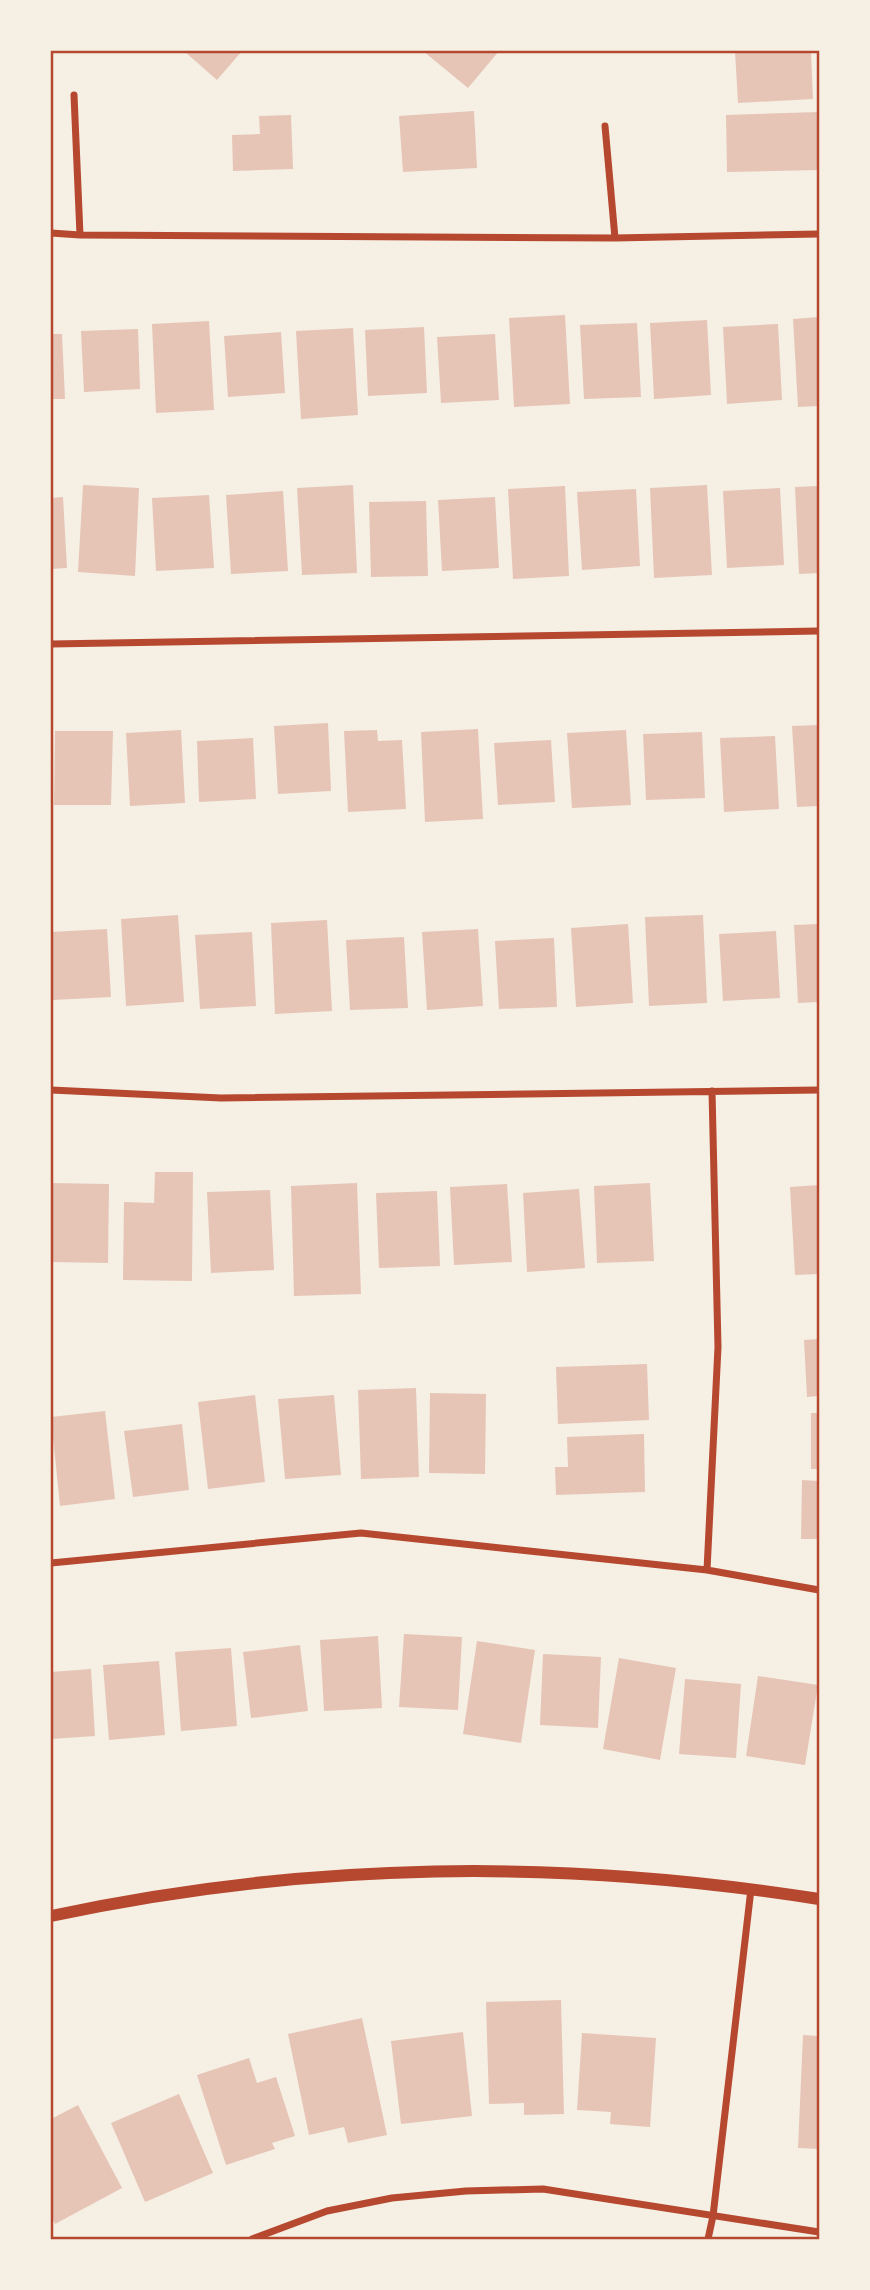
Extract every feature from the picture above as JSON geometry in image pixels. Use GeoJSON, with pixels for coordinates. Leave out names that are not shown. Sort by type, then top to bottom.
{"type":"FeatureCollection","features":[{"type":"Feature","properties":{"kind":"street"},"geometry":{"type":"LineString","coordinates":[[74,95],[80,235]]}},
{"type":"Feature","properties":{"kind":"street"},"geometry":{"type":"LineString","coordinates":[[605,125],[615,238]]}},
{"type":"Feature","properties":{"kind":"street"},"geometry":{"type":"LineString","coordinates":[[51,233],[615,238],[819,234]]}},
{"type":"Feature","properties":{"kind":"street"},"geometry":{"type":"LineString","coordinates":[[51,644],[819,631]]}},
{"type":"Feature","properties":{"kind":"street"},"geometry":{"type":"LineString","coordinates":[[51,1090],[221,1098],[819,1090]]}},
{"type":"Feature","properties":{"kind":"street"},"geometry":{"type":"LineString","coordinates":[[707,1570],[719,1347],[712,1091]]}},
{"type":"Feature","properties":{"kind":"street"},"geometry":{"type":"LineString","coordinates":[[51,1563],[361,1533],[707,1570],[819,1590]]}},
{"type":"Feature","properties":{"kind":"street"},"geometry":{"type":"LineString","coordinates":[[51,1916],[125,1900],[204,1889],[368,1873],[451,1870],[533,1871],[644,1878],[752,1888],[819,1899]]}},
{"type":"Feature","properties":{"kind":"street"},"geometry":{"type":"LineString","coordinates":[[708,2239],[713,2216],[752,1888]]}},
{"type":"Feature","properties":{"kind":"street"},"geometry":{"type":"LineString","coordinates":[[252,2239],[327,2211],[392,2198],[466,2191],[543,2189],[819,2232]]}},
{"type":"Feature","properties":{"kind":"building"},"geometry":{"type":"Polygon","coordinates":[[[184,51],[242,51],[217,80],[184,51]]]}},
{"type":"Feature","properties":{"kind":"building"},"geometry":{"type":"Polygon","coordinates":[[[423,51],[499,51],[468,88],[423,51]]]}},
{"type":"Feature","properties":{"kind":"building"},"geometry":{"type":"Polygon","coordinates":[[[735,51],[811,51],[813,99],[738,103],[735,51]]]}},
{"type":"Feature","properties":{"kind":"building"},"geometry":{"type":"Polygon","coordinates":[[[474,111],[477,168],[403,172],[399,116],[474,111]]]}},
{"type":"Feature","properties":{"kind":"building"},"geometry":{"type":"Polygon","coordinates":[[[819,112],[819,170],[727,172],[726,115],[819,112]]]}},
{"type":"Feature","properties":{"kind":"building"},"geometry":{"type":"Polygon","coordinates":[[[291,115],[293,169],[233,171],[232,135],[260,134],[259,116],[291,115]]]}},
{"type":"Feature","properties":{"kind":"building"},"geometry":{"type":"Polygon","coordinates":[[[565,315],[570,404],[514,407],[509,318],[565,315]]]}},
{"type":"Feature","properties":{"kind":"building"},"geometry":{"type":"Polygon","coordinates":[[[819,317],[819,406],[798,407],[793,319],[819,317]]]}},
{"type":"Feature","properties":{"kind":"building"},"geometry":{"type":"Polygon","coordinates":[[[707,320],[711,395],[654,399],[650,323],[707,320]]]}},
{"type":"Feature","properties":{"kind":"building"},"geometry":{"type":"Polygon","coordinates":[[[209,321],[214,410],[156,413],[152,324],[209,321]]]}},
{"type":"Feature","properties":{"kind":"building"},"geometry":{"type":"Polygon","coordinates":[[[637,323],[641,397],[584,399],[580,325],[637,323]]]}},
{"type":"Feature","properties":{"kind":"building"},"geometry":{"type":"Polygon","coordinates":[[[778,324],[782,400],[727,404],[723,327],[778,324]]]}},
{"type":"Feature","properties":{"kind":"building"},"geometry":{"type":"Polygon","coordinates":[[[424,327],[427,393],[368,396],[365,330],[424,327]]]}},
{"type":"Feature","properties":{"kind":"building"},"geometry":{"type":"Polygon","coordinates":[[[353,328],[358,415],[301,419],[296,331],[353,328]]]}},
{"type":"Feature","properties":{"kind":"building"},"geometry":{"type":"Polygon","coordinates":[[[138,329],[140,389],[84,392],[81,331],[138,329]]]}},
{"type":"Feature","properties":{"kind":"building"},"geometry":{"type":"Polygon","coordinates":[[[281,332],[285,393],[228,397],[224,336],[281,332]]]}},
{"type":"Feature","properties":{"kind":"building"},"geometry":{"type":"Polygon","coordinates":[[[51,334],[62,334],[65,399],[51,399],[51,334]]]}},
{"type":"Feature","properties":{"kind":"building"},"geometry":{"type":"Polygon","coordinates":[[[495,334],[499,400],[441,403],[437,337],[495,334]]]}},
{"type":"Feature","properties":{"kind":"building"},"geometry":{"type":"Polygon","coordinates":[[[83,485],[139,488],[135,576],[78,572],[83,485]]]}},
{"type":"Feature","properties":{"kind":"building"},"geometry":{"type":"Polygon","coordinates":[[[353,485],[357,573],[302,575],[297,488],[353,485]]]}},
{"type":"Feature","properties":{"kind":"building"},"geometry":{"type":"Polygon","coordinates":[[[707,485],[712,575],[654,578],[650,488],[707,485]]]}},
{"type":"Feature","properties":{"kind":"building"},"geometry":{"type":"Polygon","coordinates":[[[565,486],[569,576],[513,579],[508,489],[565,486]]]}},
{"type":"Feature","properties":{"kind":"building"},"geometry":{"type":"Polygon","coordinates":[[[819,486],[819,573],[799,574],[795,487],[819,486]]]}},
{"type":"Feature","properties":{"kind":"building"},"geometry":{"type":"Polygon","coordinates":[[[780,488],[784,565],[727,568],[723,491],[780,488]]]}},
{"type":"Feature","properties":{"kind":"building"},"geometry":{"type":"Polygon","coordinates":[[[636,489],[640,566],[582,570],[577,492],[636,489]]]}},
{"type":"Feature","properties":{"kind":"building"},"geometry":{"type":"Polygon","coordinates":[[[283,491],[288,571],[231,574],[226,495],[283,491]]]}},
{"type":"Feature","properties":{"kind":"building"},"geometry":{"type":"Polygon","coordinates":[[[209,495],[214,568],[156,571],[152,498],[209,495]]]}},
{"type":"Feature","properties":{"kind":"building"},"geometry":{"type":"Polygon","coordinates":[[[63,497],[67,568],[51,569],[51,498],[63,497]]]}},
{"type":"Feature","properties":{"kind":"building"},"geometry":{"type":"Polygon","coordinates":[[[495,497],[499,568],[442,571],[438,500],[495,497]]]}},
{"type":"Feature","properties":{"kind":"building"},"geometry":{"type":"Polygon","coordinates":[[[426,501],[428,576],[371,577],[369,502],[426,501]]]}},
{"type":"Feature","properties":{"kind":"building"},"geometry":{"type":"Polygon","coordinates":[[[328,723],[331,791],[278,794],[274,726],[328,723]]]}},
{"type":"Feature","properties":{"kind":"building"},"geometry":{"type":"Polygon","coordinates":[[[819,725],[819,806],[797,807],[792,726],[819,725]]]}},
{"type":"Feature","properties":{"kind":"building"},"geometry":{"type":"Polygon","coordinates":[[[478,729],[483,819],[425,822],[421,732],[478,729]]]}},
{"type":"Feature","properties":{"kind":"building"},"geometry":{"type":"Polygon","coordinates":[[[181,730],[185,803],[130,806],[126,733],[181,730]]]}},
{"type":"Feature","properties":{"kind":"building"},"geometry":{"type":"Polygon","coordinates":[[[377,730],[378,741],[402,740],[406,809],[348,812],[344,731],[377,730]]]}},
{"type":"Feature","properties":{"kind":"building"},"geometry":{"type":"Polygon","coordinates":[[[626,730],[631,805],[572,808],[567,733],[626,730]]]}},
{"type":"Feature","properties":{"kind":"building"},"geometry":{"type":"Polygon","coordinates":[[[55,731],[113,731],[111,805],[54,805],[55,731]]]}},
{"type":"Feature","properties":{"kind":"building"},"geometry":{"type":"Polygon","coordinates":[[[702,732],[705,798],[646,800],[643,734],[702,732]]]}},
{"type":"Feature","properties":{"kind":"building"},"geometry":{"type":"Polygon","coordinates":[[[775,736],[779,809],[724,812],[720,738],[775,736]]]}},
{"type":"Feature","properties":{"kind":"building"},"geometry":{"type":"Polygon","coordinates":[[[253,738],[256,799],[199,802],[197,741],[253,738]]]}},
{"type":"Feature","properties":{"kind":"building"},"geometry":{"type":"Polygon","coordinates":[[[551,740],[555,802],[498,805],[494,743],[551,740]]]}},
{"type":"Feature","properties":{"kind":"building"},"geometry":{"type":"Polygon","coordinates":[[[178,915],[184,1002],[126,1006],[121,919],[178,915]]]}},
{"type":"Feature","properties":{"kind":"building"},"geometry":{"type":"Polygon","coordinates":[[[703,915],[707,1003],[649,1006],[645,917],[703,915]]]}},
{"type":"Feature","properties":{"kind":"building"},"geometry":{"type":"Polygon","coordinates":[[[327,920],[332,1011],[275,1014],[271,923],[327,920]]]}},
{"type":"Feature","properties":{"kind":"building"},"geometry":{"type":"Polygon","coordinates":[[[628,924],[633,1003],[576,1007],[571,928],[628,924]]]}},
{"type":"Feature","properties":{"kind":"building"},"geometry":{"type":"Polygon","coordinates":[[[819,924],[819,1002],[798,1003],[794,925],[819,924]]]}},
{"type":"Feature","properties":{"kind":"building"},"geometry":{"type":"Polygon","coordinates":[[[107,929],[111,997],[53,1000],[51,932],[107,929]]]}},
{"type":"Feature","properties":{"kind":"building"},"geometry":{"type":"Polygon","coordinates":[[[478,929],[483,1006],[427,1010],[422,932],[478,929]]]}},
{"type":"Feature","properties":{"kind":"building"},"geometry":{"type":"Polygon","coordinates":[[[776,931],[780,998],[723,1001],[719,934],[776,931]]]}},
{"type":"Feature","properties":{"kind":"building"},"geometry":{"type":"Polygon","coordinates":[[[252,932],[256,1006],[200,1009],[195,935],[252,932]]]}},
{"type":"Feature","properties":{"kind":"building"},"geometry":{"type":"Polygon","coordinates":[[[404,937],[408,1008],[350,1010],[346,940],[404,937]]]}},
{"type":"Feature","properties":{"kind":"building"},"geometry":{"type":"Polygon","coordinates":[[[554,938],[557,1007],[499,1009],[495,941],[554,938]]]}},
{"type":"Feature","properties":{"kind":"building"},"geometry":{"type":"Polygon","coordinates":[[[155,1172],[193,1172],[192,1281],[123,1280],[124,1202],[154,1203],[155,1172]]]}},
{"type":"Feature","properties":{"kind":"building"},"geometry":{"type":"Polygon","coordinates":[[[51,1183],[109,1184],[108,1263],[51,1262],[51,1183]]]}},
{"type":"Feature","properties":{"kind":"building"},"geometry":{"type":"Polygon","coordinates":[[[357,1183],[361,1294],[294,1296],[291,1186],[357,1183]]]}},
{"type":"Feature","properties":{"kind":"building"},"geometry":{"type":"Polygon","coordinates":[[[650,1183],[654,1261],[597,1263],[594,1186],[650,1183]]]}},
{"type":"Feature","properties":{"kind":"building"},"geometry":{"type":"Polygon","coordinates":[[[507,1184],[512,1262],[454,1265],[450,1187],[507,1184]]]}},
{"type":"Feature","properties":{"kind":"building"},"geometry":{"type":"Polygon","coordinates":[[[819,1185],[819,1274],[795,1275],[790,1187],[819,1185]]]}},
{"type":"Feature","properties":{"kind":"building"},"geometry":{"type":"Polygon","coordinates":[[[579,1189],[585,1268],[527,1272],[523,1193],[579,1189]]]}},
{"type":"Feature","properties":{"kind":"building"},"geometry":{"type":"Polygon","coordinates":[[[270,1190],[274,1270],[211,1273],[207,1192],[270,1190]]]}},
{"type":"Feature","properties":{"kind":"building"},"geometry":{"type":"Polygon","coordinates":[[[437,1191],[440,1266],[379,1268],[376,1193],[437,1191]]]}},
{"type":"Feature","properties":{"kind":"building"},"geometry":{"type":"Polygon","coordinates":[[[819,1339],[819,1396],[807,1397],[804,1340],[819,1339]]]}},
{"type":"Feature","properties":{"kind":"building"},"geometry":{"type":"Polygon","coordinates":[[[647,1364],[649,1420],[558,1424],[556,1367],[647,1364]]]}},
{"type":"Feature","properties":{"kind":"building"},"geometry":{"type":"Polygon","coordinates":[[[416,1388],[419,1477],[361,1479],[358,1390],[416,1388]]]}},
{"type":"Feature","properties":{"kind":"building"},"geometry":{"type":"Polygon","coordinates":[[[430,1393],[486,1394],[485,1474],[429,1473],[430,1393]]]}},
{"type":"Feature","properties":{"kind":"building"},"geometry":{"type":"Polygon","coordinates":[[[255,1395],[265,1482],[208,1489],[198,1402],[255,1395]]]}},
{"type":"Feature","properties":{"kind":"building"},"geometry":{"type":"Polygon","coordinates":[[[334,1395],[341,1475],[285,1479],[278,1399],[334,1395]]]}},
{"type":"Feature","properties":{"kind":"building"},"geometry":{"type":"Polygon","coordinates":[[[105,1411],[115,1499],[60,1506],[51,1417],[105,1411]]]}},
{"type":"Feature","properties":{"kind":"building"},"geometry":{"type":"Polygon","coordinates":[[[811,1413],[819,1413],[819,1469],[811,1469],[811,1413]]]}},
{"type":"Feature","properties":{"kind":"building"},"geometry":{"type":"Polygon","coordinates":[[[182,1424],[189,1490],[133,1497],[124,1431],[182,1424]]]}},
{"type":"Feature","properties":{"kind":"building"},"geometry":{"type":"Polygon","coordinates":[[[644,1434],[645,1492],[556,1495],[555,1467],[568,1467],[567,1437],[644,1434]]]}},
{"type":"Feature","properties":{"kind":"building"},"geometry":{"type":"Polygon","coordinates":[[[802,1480],[819,1481],[819,1539],[801,1539],[802,1480]]]}},
{"type":"Feature","properties":{"kind":"building"},"geometry":{"type":"Polygon","coordinates":[[[404,1634],[462,1637],[458,1710],[399,1707],[404,1634]]]}},
{"type":"Feature","properties":{"kind":"building"},"geometry":{"type":"Polygon","coordinates":[[[378,1636],[382,1708],[324,1711],[320,1640],[378,1636]]]}},
{"type":"Feature","properties":{"kind":"building"},"geometry":{"type":"Polygon","coordinates":[[[477,1641],[535,1650],[521,1743],[463,1734],[477,1641]]]}},
{"type":"Feature","properties":{"kind":"building"},"geometry":{"type":"Polygon","coordinates":[[[300,1645],[308,1711],[251,1718],[243,1652],[300,1645]]]}},
{"type":"Feature","properties":{"kind":"building"},"geometry":{"type":"Polygon","coordinates":[[[231,1648],[237,1726],[181,1731],[175,1652],[231,1648]]]}},
{"type":"Feature","properties":{"kind":"building"},"geometry":{"type":"Polygon","coordinates":[[[543,1654],[601,1657],[598,1728],[540,1725],[543,1654]]]}},
{"type":"Feature","properties":{"kind":"building"},"geometry":{"type":"Polygon","coordinates":[[[619,1658],[676,1668],[660,1760],[603,1749],[619,1658]]]}},
{"type":"Feature","properties":{"kind":"building"},"geometry":{"type":"Polygon","coordinates":[[[159,1661],[165,1735],[109,1740],[103,1665],[159,1661]]]}},
{"type":"Feature","properties":{"kind":"building"},"geometry":{"type":"Polygon","coordinates":[[[91,1669],[95,1736],[51,1739],[51,1672],[91,1669]]]}},
{"type":"Feature","properties":{"kind":"building"},"geometry":{"type":"Polygon","coordinates":[[[758,1676],[818,1685],[805,1765],[746,1756],[758,1676]]]}},
{"type":"Feature","properties":{"kind":"building"},"geometry":{"type":"Polygon","coordinates":[[[685,1679],[741,1684],[736,1758],[679,1754],[685,1679]]]}},
{"type":"Feature","properties":{"kind":"building"},"geometry":{"type":"Polygon","coordinates":[[[561,2000],[564,2114],[524,2115],[524,2103],[489,2104],[486,2002],[561,2000]]]}},
{"type":"Feature","properties":{"kind":"building"},"geometry":{"type":"Polygon","coordinates":[[[362,2018],[387,2135],[348,2143],[344,2127],[309,2135],[288,2034],[362,2018]]]}},
{"type":"Feature","properties":{"kind":"building"},"geometry":{"type":"Polygon","coordinates":[[[463,2032],[472,2116],[401,2124],[391,2041],[463,2032]]]}},
{"type":"Feature","properties":{"kind":"building"},"geometry":{"type":"Polygon","coordinates":[[[582,2033],[656,2038],[650,2127],[610,2124],[611,2112],[577,2110],[582,2033]]]}},
{"type":"Feature","properties":{"kind":"building"},"geometry":{"type":"Polygon","coordinates":[[[803,2035],[819,2036],[819,2149],[798,2148],[803,2035]]]}},
{"type":"Feature","properties":{"kind":"building"},"geometry":{"type":"Polygon","coordinates":[[[249,2058],[257,2083],[276,2077],[295,2136],[272,2143],[275,2149],[226,2165],[197,2075],[249,2058]]]}},
{"type":"Feature","properties":{"kind":"building"},"geometry":{"type":"Polygon","coordinates":[[[179,2094],[213,2173],[145,2202],[111,2123],[179,2094]]]}},
{"type":"Feature","properties":{"kind":"building"},"geometry":{"type":"Polygon","coordinates":[[[78,2105],[122,2188],[55,2224],[51,2216],[51,2119],[78,2105]]]}}]}
